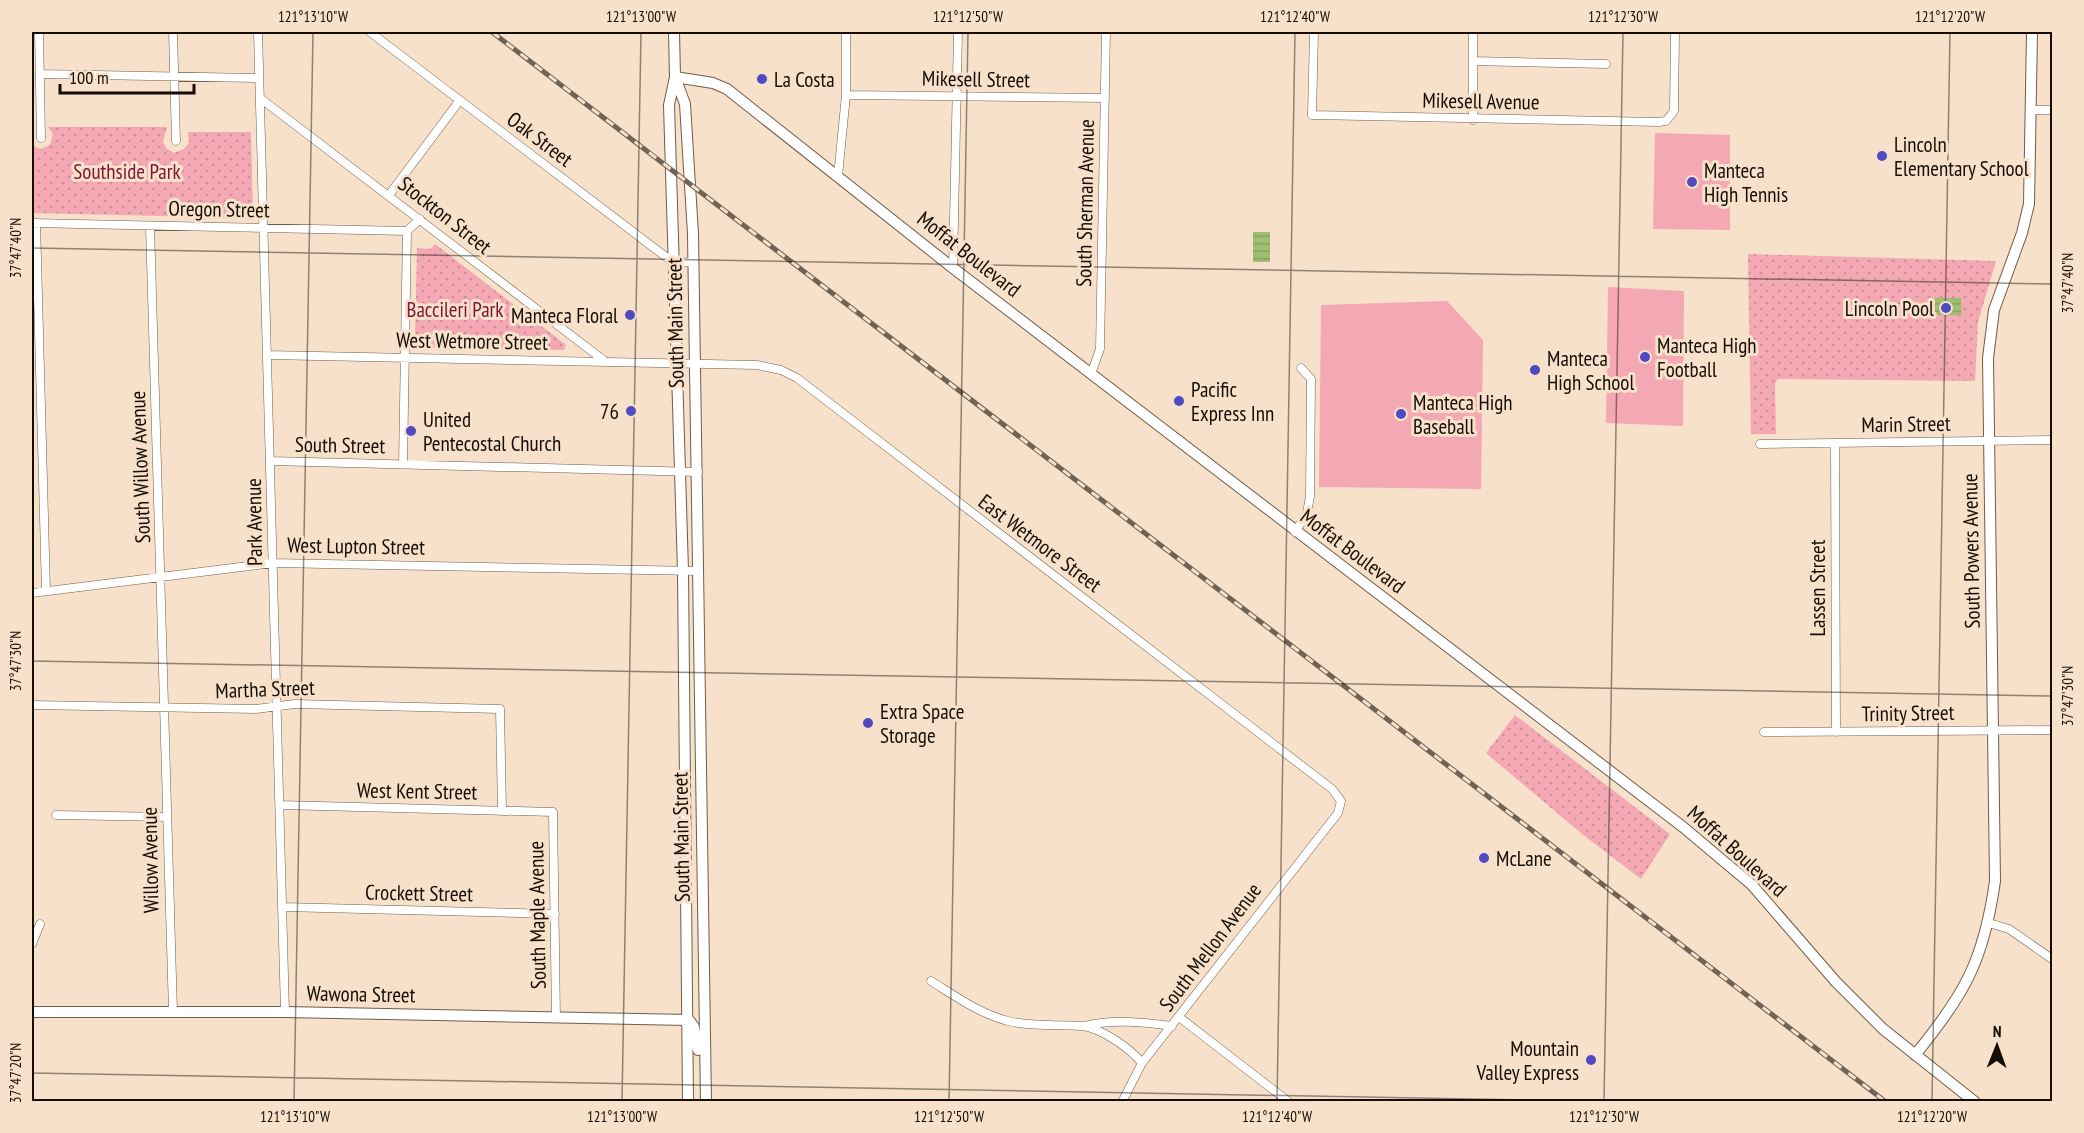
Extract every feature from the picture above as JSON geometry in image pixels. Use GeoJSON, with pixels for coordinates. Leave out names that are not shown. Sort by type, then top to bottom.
{"type":"FeatureCollection","features":[{"type":"Feature","properties":{"kind":"main road","name":"South Main Street"},"geometry":{"type":"LineString","coordinates":[[674,32],[675,77],[669,105],[682,571],[683,815],[689,1020],[688,1101]]}},
{"type":"Feature","properties":{"kind":"main road","name":"South Powers Avenue"},"geometry":{"type":"LineString","coordinates":[[1915,1055],[1960,994],[1979,954],[1989,923],[1995,881],[1988,440],[1989,338],[1994,310],[2022,233],[2029,204],[2032,32]]}},
{"type":"Feature","properties":{"kind":"main road","name":"South Main Street"},"geometry":{"type":"LineString","coordinates":[[675,77],[685,104],[693,262],[706,1101]]}},
{"type":"Feature","properties":{"kind":"main road","name":"Moffat Boulevard"},"geometry":{"type":"LineString","coordinates":[[675,77],[713,83],[728,89],[953,268],[1295,532],[1683,826],[1752,885],[1836,982],[1882,1029],[1976,1101]]}},
{"type":"Feature","properties":{"kind":"main road"},"geometry":{"type":"LineString","coordinates":[[683,815],[700,815]]}},
{"type":"Feature","properties":{"kind":"main road","name":"Wawona Street"},"geometry":{"type":"LineString","coordinates":[[32,1012],[285,1012],[689,1020]]}},
{"type":"Feature","properties":{"kind":"main road"},"geometry":{"type":"LineString","coordinates":[[689,1020],[694,1027],[699,1063],[705,1073]]}},
{"type":"Feature","properties":{"kind":"street"},"geometry":{"type":"LineString","coordinates":[[39,32],[41,138]]}},
{"type":"Feature","properties":{"kind":"street"},"geometry":{"type":"LineString","coordinates":[[173,32],[176,141]]}},
{"type":"Feature","properties":{"kind":"street","name":"Park Avenue"},"geometry":{"type":"LineString","coordinates":[[258,32],[285,1012]]}},
{"type":"Feature","properties":{"kind":"street","name":"Oak Street"},"geometry":{"type":"LineString","coordinates":[[370,32],[674,263]]}},
{"type":"Feature","properties":{"kind":"street"},"geometry":{"type":"LineString","coordinates":[[838,176],[846,95],[846,32]]}},
{"type":"Feature","properties":{"kind":"street"},"geometry":{"type":"LineString","coordinates":[[953,268],[958,32]]}},
{"type":"Feature","properties":{"kind":"street","name":"South Sherman Avenue"},"geometry":{"type":"LineString","coordinates":[[1091,374],[1100,349],[1106,32]]}},
{"type":"Feature","properties":{"kind":"street","name":"Mikesell Avenue"},"geometry":{"type":"LineString","coordinates":[[1314,32],[1312,115],[1650,122],[1666,121],[1674,111],[1675,32]]}},
{"type":"Feature","properties":{"kind":"street"},"geometry":{"type":"LineString","coordinates":[[1473,32],[1473,120]]}},
{"type":"Feature","properties":{"kind":"street"},"geometry":{"type":"LineString","coordinates":[[1473,61],[1606,63]]}},
{"type":"Feature","properties":{"kind":"street"},"geometry":{"type":"LineString","coordinates":[[40,74],[259,78]]}},
{"type":"Feature","properties":{"kind":"street","name":"Mikesell Street"},"geometry":{"type":"LineString","coordinates":[[846,95],[1105,98]]}},
{"type":"Feature","properties":{"kind":"street","name":"Stockton Street"},"geometry":{"type":"LineString","coordinates":[[260,98],[606,362]]}},
{"type":"Feature","properties":{"kind":"street"},"geometry":{"type":"LineString","coordinates":[[389,195],[460,100]]}},
{"type":"Feature","properties":{"kind":"street"},"geometry":{"type":"LineString","coordinates":[[2032,110],[2052,110]]}},
{"type":"Feature","properties":{"kind":"street"},"geometry":{"type":"LineString","coordinates":[[403,464],[407,231],[420,219]]}},
{"type":"Feature","properties":{"kind":"street"},"geometry":{"type":"LineString","coordinates":[[34,223],[46,591]]}},
{"type":"Feature","properties":{"kind":"street","name":"Oregon Street"},"geometry":{"type":"LineString","coordinates":[[34,223],[407,231]]}},
{"type":"Feature","properties":{"kind":"street","name":"South Willow Avenue"},"geometry":{"type":"LineString","coordinates":[[150,226],[164,708]]}},
{"type":"Feature","properties":{"kind":"street"},"geometry":{"type":"LineString","coordinates":[[674,263],[693,262]]}},
{"type":"Feature","properties":{"kind":"street","name":"West Wetmore Street"},"geometry":{"type":"LineString","coordinates":[[267,355],[676,364]]}},
{"type":"Feature","properties":{"kind":"street","name":"East Wetmore Street"},"geometry":{"type":"LineString","coordinates":[[676,364],[771,367],[797,378],[1332,789],[1341,801],[1334,818]]}},
{"type":"Feature","properties":{"kind":"street"},"geometry":{"type":"LineString","coordinates":[[1295,532],[1307,513],[1310,496],[1311,379],[1301,368]]}},
{"type":"Feature","properties":{"kind":"street","name":"Marin Street"},"geometry":{"type":"LineString","coordinates":[[1760,444],[2052,440]]}},
{"type":"Feature","properties":{"kind":"street","name":"Lassen Street"},"geometry":{"type":"LineString","coordinates":[[1835,443],[1836,732]]}},
{"type":"Feature","properties":{"kind":"street","name":"South Street"},"geometry":{"type":"LineString","coordinates":[[271,461],[698,472]]}},
{"type":"Feature","properties":{"kind":"street","name":"West Lupton Street"},"geometry":{"type":"LineString","coordinates":[[32,593],[161,575],[273,563],[682,571]]}},
{"type":"Feature","properties":{"kind":"street"},"geometry":{"type":"LineString","coordinates":[[682,571],[699,571]]}},
{"type":"Feature","properties":{"kind":"street","name":"Martha Street"},"geometry":{"type":"LineString","coordinates":[[32,705],[256,709],[296,704],[500,709],[502,811]]}},
{"type":"Feature","properties":{"kind":"street","name":"Willow Avenue"},"geometry":{"type":"LineString","coordinates":[[164,708],[173,1012]]}},
{"type":"Feature","properties":{"kind":"street","name":"Trinity Street"},"geometry":{"type":"LineString","coordinates":[[1764,732],[2052,730]]}},
{"type":"Feature","properties":{"kind":"street","name":"West Kent Street"},"geometry":{"type":"LineString","coordinates":[[280,805],[553,812]]}},
{"type":"Feature","properties":{"kind":"street","name":"South Maple Avenue"},"geometry":{"type":"LineString","coordinates":[[553,812],[556,1018]]}},
{"type":"Feature","properties":{"kind":"street"},"geometry":{"type":"LineString","coordinates":[[56,814],[168,817]]}},
{"type":"Feature","properties":{"kind":"street","name":"South Mellon Avenue"},"geometry":{"type":"LineString","coordinates":[[1122,1101],[1142,1063],[1334,818]]}},
{"type":"Feature","properties":{"kind":"street","name":"Crockett Street"},"geometry":{"type":"LineString","coordinates":[[283,907],[555,914]]}},
{"type":"Feature","properties":{"kind":"street"},"geometry":{"type":"LineString","coordinates":[[1989,923],[2009,929],[2052,959]]}},
{"type":"Feature","properties":{"kind":"street"},"geometry":{"type":"LineString","coordinates":[[32,944],[40,924]]}},
{"type":"Feature","properties":{"kind":"street"},"geometry":{"type":"LineString","coordinates":[[931,981],[985,1013],[1007,1021],[1025,1024],[1084,1026],[1102,1021],[1125,1021],[1172,1026]]}},
{"type":"Feature","properties":{"kind":"street"},"geometry":{"type":"LineString","coordinates":[[1179,1017],[1289,1101]]}},
{"type":"Feature","properties":{"kind":"street"},"geometry":{"type":"LineString","coordinates":[[1084,1026],[1120,1042],[1142,1063]]}},
{"type":"Feature","properties":{"kind":"green space","name":"Southside Park"},"geometry":{"type":"Polygon","coordinates":[[[48,127],[167,127],[163,142],[167,149],[174,153],[184,149],[189,143],[188,132],[251,132],[253,216],[251,218],[32,213],[32,145],[40,149],[50,145],[53,134],[48,127]]]}},
{"type":"Feature","properties":{"kind":"green space","name":"Manteca High Tennis"},"geometry":{"type":"Polygon","coordinates":[[[1655,133],[1730,135],[1730,230],[1653,229],[1655,133]]]}},
{"type":"Feature","properties":{"kind":"green space","name":"Baccileri Park"},"geometry":{"type":"Polygon","coordinates":[[[435,244],[566,345],[564,350],[419,347],[415,343],[417,248],[430,249],[435,244]]]}},
{"type":"Feature","properties":{"kind":"green space"},"geometry":{"type":"Polygon","coordinates":[[[1748,254],[1996,261],[1978,322],[1975,381],[1777,379],[1775,385],[1776,434],[1751,434],[1748,254]]]}},
{"type":"Feature","properties":{"kind":"green space","name":"Manteca High Football"},"geometry":{"type":"Polygon","coordinates":[[[1608,287],[1684,291],[1683,426],[1606,423],[1608,287]]]}},
{"type":"Feature","properties":{"kind":"green space","name":"Manteca High Baseball"},"geometry":{"type":"Polygon","coordinates":[[[1447,301],[1483,340],[1481,489],[1319,487],[1321,305],[1447,301]]]}},
{"type":"Feature","properties":{"kind":"green space"},"geometry":{"type":"Polygon","coordinates":[[[1515,715],[1670,834],[1641,879],[1582,834],[1486,753],[1515,715]]]}},
{"type":"Feature","properties":{"kind":"shaded area"},"geometry":{"type":"Polygon","coordinates":[[[1253,232],[1270,232],[1270,262],[1253,262],[1253,232]]]}},
{"type":"Feature","properties":{"kind":"shaded area","name":"Lincoln Pool"},"geometry":{"type":"Polygon","coordinates":[[[1931,298],[1961,298],[1961,315],[1930,315],[1931,298]]]}},
{"type":"Feature","properties":{"kind":"railway"},"geometry":{"type":"LineString","coordinates":[[492,32],[1886,1102]]}},
{"type":"Feature","properties":{"kind":"place","name":"La Costa"},"geometry":{"type":"Point","coordinates":[762,79]}},
{"type":"Feature","properties":{"kind":"place","name":"Lincoln Elementary School"},"geometry":{"type":"Point","coordinates":[1882,156]}},
{"type":"Feature","properties":{"kind":"place","name":"Manteca High Tennis"},"geometry":{"type":"Point","coordinates":[1692,182]}},
{"type":"Feature","properties":{"kind":"place","name":"Lincoln Pool"},"geometry":{"type":"Point","coordinates":[1946,308]}},
{"type":"Feature","properties":{"kind":"place","name":"Manteca Floral"},"geometry":{"type":"Point","coordinates":[630,315]}},
{"type":"Feature","properties":{"kind":"place","name":"Manteca High Football"},"geometry":{"type":"Point","coordinates":[1645,357]}},
{"type":"Feature","properties":{"kind":"place","name":"Manteca High School"},"geometry":{"type":"Point","coordinates":[1535,370]}},
{"type":"Feature","properties":{"kind":"place","name":"Pacific Express Inn"},"geometry":{"type":"Point","coordinates":[1179,401]}},
{"type":"Feature","properties":{"kind":"place","name":"76"},"geometry":{"type":"Point","coordinates":[631,411]}},
{"type":"Feature","properties":{"kind":"place","name":"Manteca High Baseball"},"geometry":{"type":"Point","coordinates":[1401,414]}},
{"type":"Feature","properties":{"kind":"place","name":"United Pentecostal Church"},"geometry":{"type":"Point","coordinates":[411,431]}},
{"type":"Feature","properties":{"kind":"place","name":"Extra Space Storage"},"geometry":{"type":"Point","coordinates":[868,723]}},
{"type":"Feature","properties":{"kind":"place","name":"McLane"},"geometry":{"type":"Point","coordinates":[1484,858]}},
{"type":"Feature","properties":{"kind":"place","name":"Mountain Valley Express"},"geometry":{"type":"Point","coordinates":[1591,1060]}}]}
